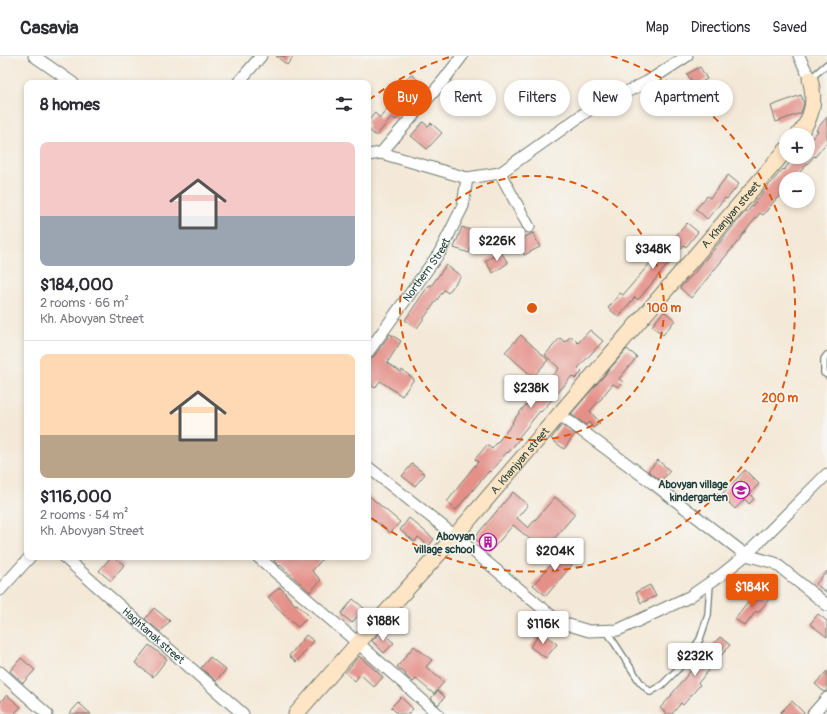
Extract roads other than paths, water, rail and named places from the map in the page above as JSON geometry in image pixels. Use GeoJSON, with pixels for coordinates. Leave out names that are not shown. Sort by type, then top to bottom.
{"type":"FeatureCollection","features":[{"type":"Feature","properties":{"kind":"street"},"geometry":{"type":"LineString","coordinates":[[34,56],[69,80]]}},
{"type":"Feature","properties":{"kind":"street"},"geometry":{"type":"LineString","coordinates":[[241,80],[261,56]]}},
{"type":"Feature","properties":{"kind":"street"},"geometry":{"type":"LineString","coordinates":[[381,153],[443,81],[462,56]]}},
{"type":"Feature","properties":{"kind":"street"},"geometry":{"type":"LineString","coordinates":[[371,155],[381,153],[467,178],[500,173],[589,110],[647,82],[687,56]]}},
{"type":"Feature","properties":{"kind":"street"},"geometry":{"type":"LineString","coordinates":[[799,56],[810,79],[814,97],[808,120],[804,128]]}},
{"type":"Feature","properties":{"kind":"street","name":"A. Khanjyan street"},"geometry":{"type":"LineString","coordinates":[[296,714],[455,536],[779,158]]}},
{"type":"Feature","properties":{"kind":"street"},"geometry":{"type":"LineString","coordinates":[[500,173],[529,227]]}},
{"type":"Feature","properties":{"kind":"street","name":"Northern Street"},"geometry":{"type":"LineString","coordinates":[[371,348],[440,252],[463,206],[467,178]]}},
{"type":"Feature","properties":{"kind":"street"},"geometry":{"type":"LineString","coordinates":[[559,414],[654,484],[746,555],[775,563],[827,605]]}},
{"type":"Feature","properties":{"kind":"street"},"geometry":{"type":"LineString","coordinates":[[371,469],[455,536],[559,622],[589,631],[618,630],[689,597],[746,555],[827,474]]}},
{"type":"Feature","properties":{"kind":"street"},"geometry":{"type":"LineString","coordinates":[[0,590],[27,560]]}},
{"type":"Feature","properties":{"kind":"street","name":"Haghtanak street"},"geometry":{"type":"LineString","coordinates":[[67,560],[243,714]]}},
{"type":"Feature","properties":{"kind":"street"},"geometry":{"type":"LineString","coordinates":[[261,560],[438,714]]}},
{"type":"Feature","properties":{"kind":"street"},"geometry":{"type":"LineString","coordinates":[[0,672],[48,714]]}},
{"type":"Feature","properties":{"kind":"street"},"geometry":{"type":"LineString","coordinates":[[813,714],[827,698]]}},
{"type":"Feature","properties":{"kind":"lane"},"geometry":{"type":"LineString","coordinates":[[810,79],[827,64]]}},
{"type":"Feature","properties":{"kind":"lane"},"geometry":{"type":"LineString","coordinates":[[827,355],[824,359],[824,373],[827,375]]}},
{"type":"Feature","properties":{"kind":"lane"},"geometry":{"type":"LineString","coordinates":[[606,630],[640,682],[650,692],[662,685],[686,661],[700,640],[708,615],[710,583]]}},
{"type":"Feature","properties":{"kind":"place","name":"Abovyan village kindergarten"},"geometry":{"type":"Point","coordinates":[741,490]}},
{"type":"Feature","properties":{"kind":"place","name":"Abovyan village school"},"geometry":{"type":"Point","coordinates":[488,542]}}]}
